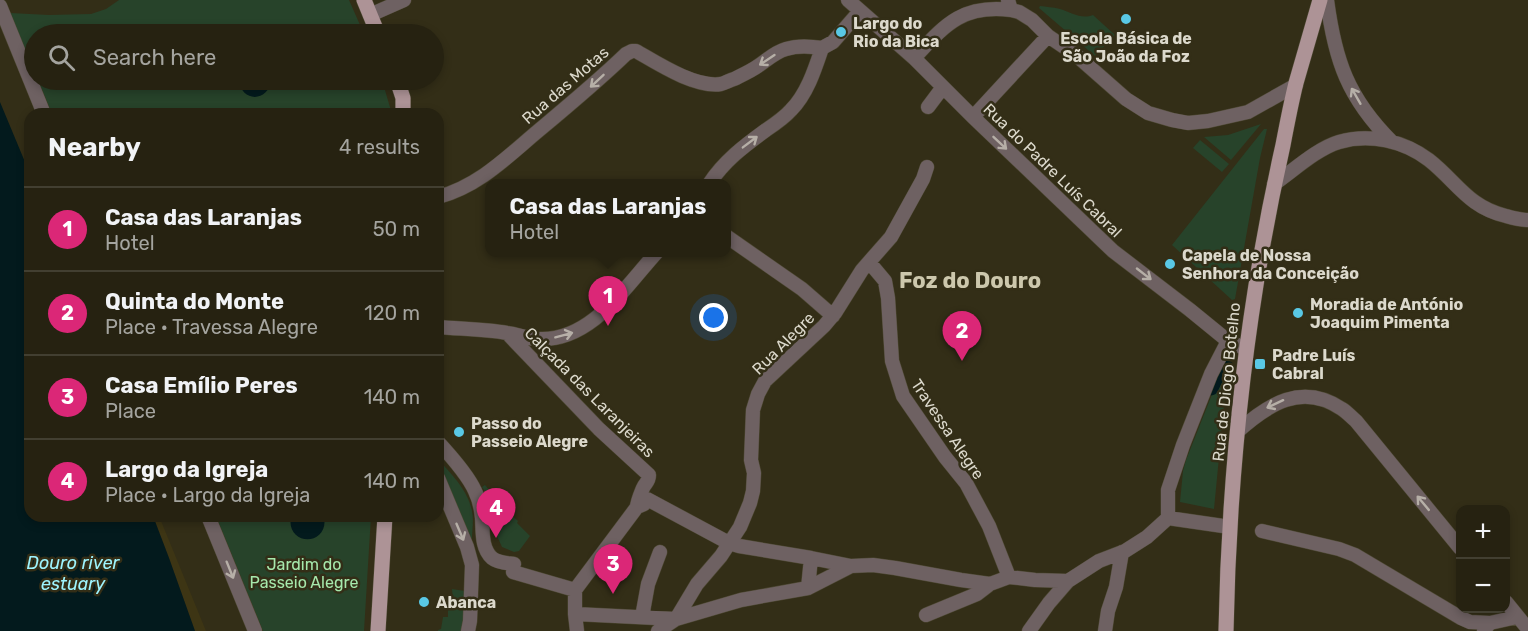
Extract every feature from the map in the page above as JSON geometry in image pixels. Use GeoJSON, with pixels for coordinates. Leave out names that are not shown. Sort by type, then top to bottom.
{"type":"FeatureCollection","features":[{"type":"Feature","properties":{"kind":"main road"},"geometry":{"type":"LineString","coordinates":[[364,0],[374,24]]}},
{"type":"Feature","properties":{"kind":"main road","name":"Rua de Diogo Botelho"},"geometry":{"type":"LineString","coordinates":[[1226,631],[1237,432],[1258,266],[1296,84],[1320,0]]}},
{"type":"Feature","properties":{"kind":"main road"},"geometry":{"type":"LineString","coordinates":[[400,90],[403,108]]}},
{"type":"Feature","properties":{"kind":"main road"},"geometry":{"type":"LineString","coordinates":[[378,631],[384,522]]}},
{"type":"Feature","properties":{"kind":"street"},"geometry":{"type":"LineString","coordinates":[[370,15],[404,0]]}},
{"type":"Feature","properties":{"kind":"street","name":"Rua do Padre Luís Cabral"},"geometry":{"type":"LineString","coordinates":[[848,0],[914,58],[1113,251],[1228,341],[1246,349]]}},
{"type":"Feature","properties":{"kind":"street"},"geometry":{"type":"LineString","coordinates":[[1327,0],[1335,47],[1350,86],[1369,117],[1392,142]]}},
{"type":"Feature","properties":{"kind":"street"},"geometry":{"type":"LineString","coordinates":[[914,58],[939,31],[962,16],[1010,5],[1076,55],[1126,99],[1148,113],[1172,120],[1188,123],[1208,121],[1248,112],[1296,84]]}},
{"type":"Feature","properties":{"kind":"street"},"geometry":{"type":"LineString","coordinates":[[0,6],[24,65]]}},
{"type":"Feature","properties":{"kind":"street"},"geometry":{"type":"LineString","coordinates":[[712,179],[739,150],[786,116],[796,105],[814,73],[822,48],[833,42],[860,11]]}},
{"type":"Feature","properties":{"kind":"street"},"geometry":{"type":"LineString","coordinates":[[973,117],[1048,36]]}},
{"type":"Feature","properties":{"kind":"street","name":"Rua das Motas"},"geometry":{"type":"LineString","coordinates":[[444,195],[463,188],[487,174],[632,51],[690,79],[722,84],[786,49],[806,46],[822,48]]}},
{"type":"Feature","properties":{"kind":"street"},"geometry":{"type":"LineString","coordinates":[[928,107],[943,87]]}},
{"type":"Feature","properties":{"kind":"street"},"geometry":{"type":"LineString","coordinates":[[34,90],[42,108]]}},
{"type":"Feature","properties":{"kind":"street"},"geometry":{"type":"LineString","coordinates":[[1274,184],[1325,149],[1338,143],[1370,138],[1392,142],[1413,150],[1429,160],[1464,193],[1491,212],[1528,220]]}},
{"type":"Feature","properties":{"kind":"street","name":"Rua Alegre"},"geometry":{"type":"LineString","coordinates":[[676,619],[697,585],[721,556],[746,516],[753,490],[754,473],[751,460],[753,410],[765,381],[833,316],[854,282],[891,237],[923,179],[927,167]]}},
{"type":"Feature","properties":{"kind":"street"},"geometry":{"type":"LineString","coordinates":[[731,239],[802,289],[833,316]]}},
{"type":"Feature","properties":{"kind":"street"},"geometry":{"type":"LineString","coordinates":[[444,328],[507,333],[539,339],[573,333],[610,306],[653,257]]}},
{"type":"Feature","properties":{"kind":"street","name":"Travessa Alegre"},"geometry":{"type":"LineString","coordinates":[[869,262],[885,281],[891,361],[903,396],[966,483],[989,526],[1009,577]]}},
{"type":"Feature","properties":{"kind":"street","name":"Calçada das Laranjeiras"},"geometry":{"type":"LineString","coordinates":[[507,333],[599,429],[649,475],[649,480],[636,503],[637,507]]}},
{"type":"Feature","properties":{"kind":"street"},"geometry":{"type":"LineString","coordinates":[[1029,631],[1068,581],[1099,561],[1125,551],[1147,537],[1168,518],[1168,490],[1183,445],[1211,374],[1228,341]]}},
{"type":"Feature","properties":{"kind":"street"},"geometry":{"type":"LineString","coordinates":[[1237,432],[1266,408],[1296,396],[1316,398],[1342,409],[1356,422],[1456,542]]}},
{"type":"Feature","properties":{"kind":"street"},"geometry":{"type":"LineString","coordinates":[[444,450],[470,482],[480,502],[485,546],[491,557],[514,568],[575,590]]}},
{"type":"Feature","properties":{"kind":"street"},"geometry":{"type":"LineString","coordinates":[[444,492],[467,547],[472,565],[468,631]]}},
{"type":"Feature","properties":{"kind":"street"},"geometry":{"type":"LineString","coordinates":[[577,631],[575,590],[637,507],[644,504],[647,499],[729,543],[739,546],[851,566],[873,565],[990,584]]}},
{"type":"Feature","properties":{"kind":"street"},"geometry":{"type":"LineString","coordinates":[[1168,518],[1230,527]]}},
{"type":"Feature","properties":{"kind":"street"},"geometry":{"type":"LineString","coordinates":[[210,522],[255,631]]}},
{"type":"Feature","properties":{"kind":"street"},"geometry":{"type":"LineString","coordinates":[[1262,531],[1339,549],[1355,555],[1470,622],[1486,627],[1517,617]]}},
{"type":"Feature","properties":{"kind":"street"},"geometry":{"type":"LineString","coordinates":[[642,617],[648,584],[660,552]]}},
{"type":"Feature","properties":{"kind":"street"},"geometry":{"type":"LineString","coordinates":[[1105,631],[1122,552]]}},
{"type":"Feature","properties":{"kind":"street"},"geometry":{"type":"LineString","coordinates":[[808,588],[811,558]]}},
{"type":"Feature","properties":{"kind":"street"},"geometry":{"type":"LineString","coordinates":[[658,631],[676,619],[741,600],[808,588],[851,566]]}},
{"type":"Feature","properties":{"kind":"street"},"geometry":{"type":"LineString","coordinates":[[926,615],[977,594],[990,584],[1009,577],[1068,581]]}},
{"type":"Feature","properties":{"kind":"street"},"geometry":{"type":"LineString","coordinates":[[1510,608],[1528,629]]}},
{"type":"Feature","properties":{"kind":"street"},"geometry":{"type":"LineString","coordinates":[[575,614],[676,619]]}},
{"type":"Feature","properties":{"kind":"green space"},"geometry":{"type":"Polygon","coordinates":[[[119,0],[349,0],[360,24],[24,24],[24,47],[10,13],[91,14],[106,9],[119,0]]]}},
{"type":"Feature","properties":{"kind":"green space"},"geometry":{"type":"Polygon","coordinates":[[[1040,6],[1057,8],[1080,16],[1093,15],[1115,35],[1095,56],[1039,8],[1040,6]]]}},
{"type":"Feature","properties":{"kind":"green space"},"geometry":{"type":"Polygon","coordinates":[[[42,90],[385,90],[390,108],[50,108],[42,90]]]}},
{"type":"Feature","properties":{"kind":"green space"},"geometry":{"type":"Polygon","coordinates":[[[1261,124],[1231,160],[1204,137],[1228,135],[1261,124]]]}},
{"type":"Feature","properties":{"kind":"green space"},"geometry":{"type":"Polygon","coordinates":[[[1264,129],[1267,129],[1235,299],[1232,300],[1172,245],[1264,129]]]}},
{"type":"Feature","properties":{"kind":"green space"},"geometry":{"type":"Polygon","coordinates":[[[1200,140],[1229,164],[1222,172],[1193,148],[1200,140]]]}},
{"type":"Feature","properties":{"kind":"green space"},"geometry":{"type":"Polygon","coordinates":[[[1228,354],[1214,509],[1180,502],[1186,460],[1228,354]]]}},
{"type":"Feature","properties":{"kind":"green space"},"geometry":{"type":"Polygon","coordinates":[[[444,466],[470,503],[473,518],[472,540],[444,477],[444,466]]]}},
{"type":"Feature","properties":{"kind":"green space"},"geometry":{"type":"Polygon","coordinates":[[[485,485],[530,536],[519,551],[514,552],[502,547],[497,536],[492,502],[482,487],[485,485]]]}},
{"type":"Feature","properties":{"kind":"green space","name":"Jardim do Passeio Alegre"},"geometry":{"type":"Polygon","coordinates":[[[218,522],[371,522],[364,631],[263,631],[218,522]]]}},
{"type":"Feature","properties":{"kind":"green space"},"geometry":{"type":"Polygon","coordinates":[[[452,589],[465,591],[463,631],[438,631],[441,629],[443,617],[448,617],[448,604],[453,601],[452,589]]]}},
{"type":"Feature","properties":{"kind":"sand"},"geometry":{"type":"Polygon","coordinates":[[[155,522],[161,522],[206,631],[195,631],[155,522]]]}},
{"type":"Feature","properties":{"kind":"water"},"geometry":{"type":"Polygon","coordinates":[[[243,90],[267,90],[261,96],[255,97],[243,90]]]}},
{"type":"Feature","properties":{"kind":"water","name":"Douro river estuary"},"geometry":{"type":"Polygon","coordinates":[[[0,102],[24,160],[24,522],[155,522],[195,631],[0,631],[0,102]]]}},
{"type":"Feature","properties":{"kind":"water"},"geometry":{"type":"Polygon","coordinates":[[[291,522],[324,522],[321,533],[315,538],[308,539],[300,538],[291,526],[291,522]]]}},
{"type":"Feature","properties":{"kind":"waterway"},"geometry":{"type":"LineString","coordinates":[[1211,388],[1219,372],[1227,368]]}},
{"type":"Feature","properties":{"kind":"place","name":"Escola Básica de São João da Foz"},"geometry":{"type":"Point","coordinates":[1126,19]}},
{"type":"Feature","properties":{"kind":"place","name":"Largo do Rio da Bica"},"geometry":{"type":"Point","coordinates":[841,32]}},
{"type":"Feature","properties":{"kind":"place","name":"Capela de Nossa Senhora da Conceição"},"geometry":{"type":"Point","coordinates":[1170,264]}},
{"type":"Feature","properties":{"kind":"place","name":"Moradia de António Joaquim Pimenta"},"geometry":{"type":"Point","coordinates":[1298,313]}},
{"type":"Feature","properties":{"kind":"place","name":"Casa das Laranjas"},"geometry":{"type":"Point","coordinates":[608,326]}},
{"type":"Feature","properties":{"kind":"place","name":"Quinta do Monte"},"geometry":{"type":"Point","coordinates":[962,361]}},
{"type":"Feature","properties":{"kind":"place","name":"Padre Luís Cabral"},"geometry":{"type":"Point","coordinates":[1260,364]}},
{"type":"Feature","properties":{"kind":"place","name":"Passo do Passeio Alegre"},"geometry":{"type":"Point","coordinates":[459,432]}},
{"type":"Feature","properties":{"kind":"place","name":"Largo da Igreja"},"geometry":{"type":"Point","coordinates":[496,538]}},
{"type":"Feature","properties":{"kind":"place","name":"Casa Emílio Peres"},"geometry":{"type":"Point","coordinates":[613,594]}},
{"type":"Feature","properties":{"kind":"place","name":"Abanca"},"geometry":{"type":"Point","coordinates":[424,602]}},
{"type":"Feature","properties":{"kind":"district","name":"Foz do Douro"},"geometry":{"type":"Point","coordinates":[970,280]}}]}
